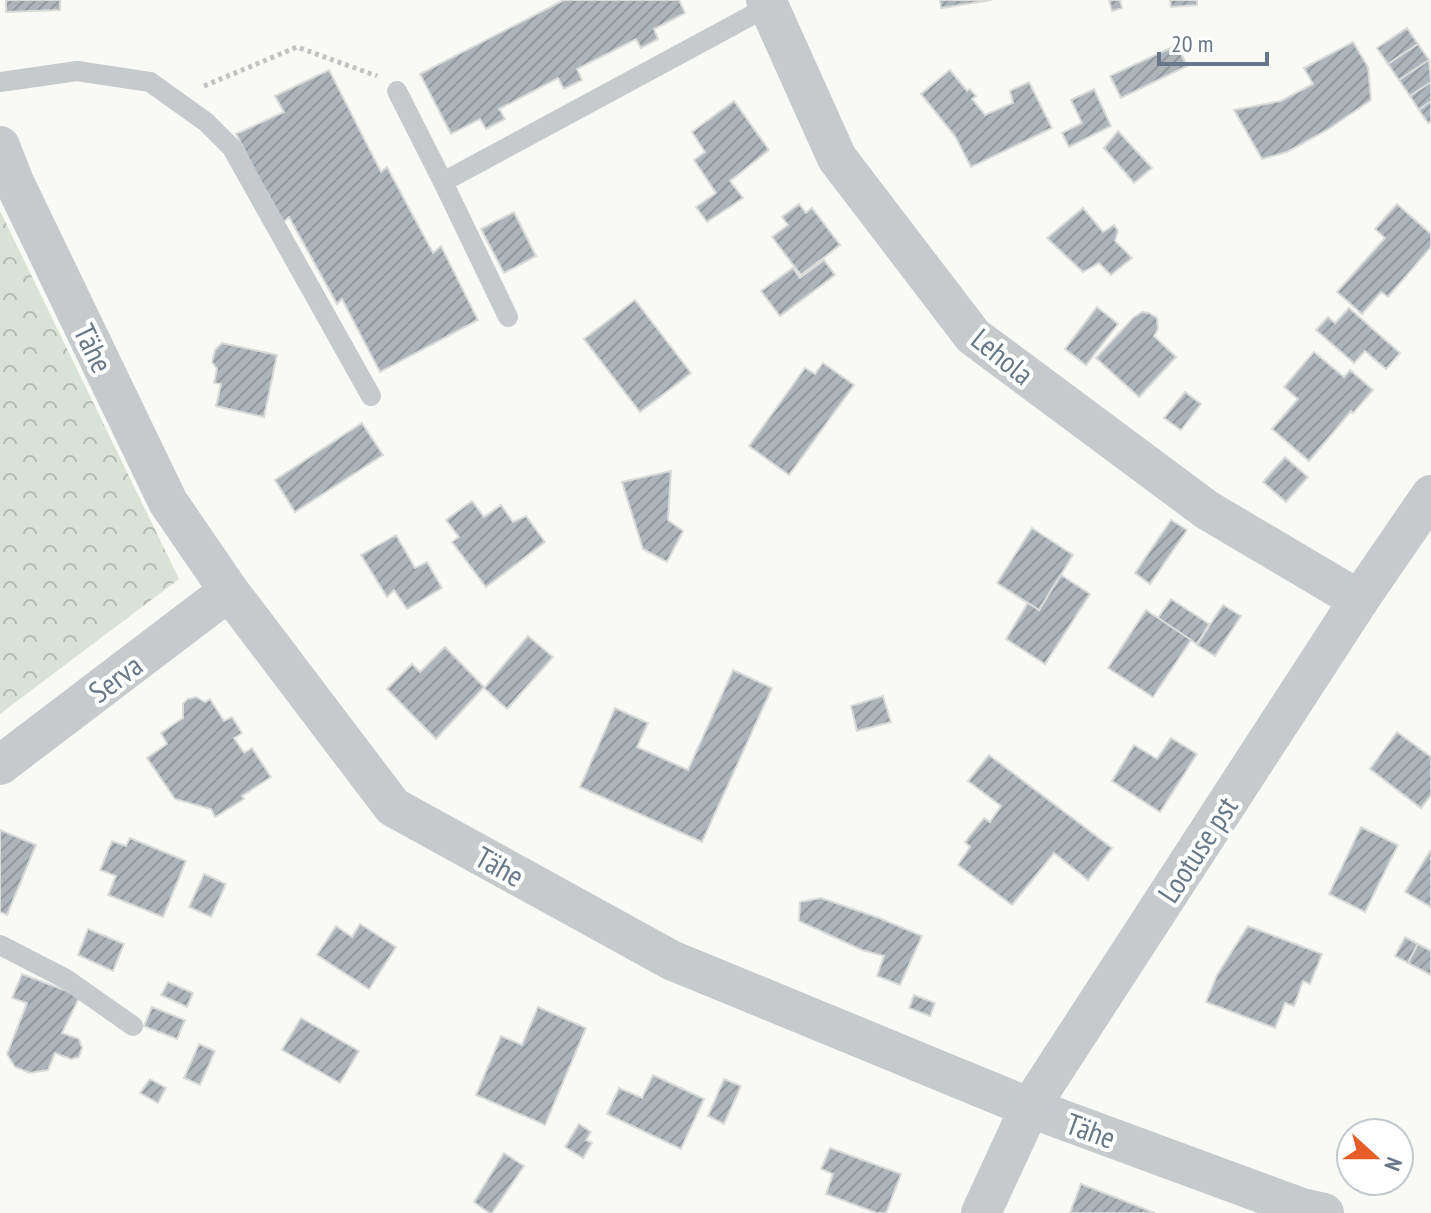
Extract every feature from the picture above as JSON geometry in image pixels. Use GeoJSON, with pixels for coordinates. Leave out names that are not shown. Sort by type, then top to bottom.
{"type":"FeatureCollection","features":[{"type":"Feature","properties":{"kind":"street","name":"Lehola"},"geometry":{"type":"LineString","coordinates":[[768,3],[837,158],[973,336],[1207,510],[1359,600]]}},
{"type":"Feature","properties":{"kind":"street","name":"Tähe"},"geometry":{"type":"LineString","coordinates":[[0,146],[168,502],[229,591],[393,807],[671,960],[1030,1107],[1302,1208],[1324,1213]]}},
{"type":"Feature","properties":{"kind":"street","name":"Lootuse pst"},"geometry":{"type":"LineString","coordinates":[[981,1213],[1030,1107],[1359,600],[1431,495]]}},
{"type":"Feature","properties":{"kind":"street","name":"Serva"},"geometry":{"type":"LineString","coordinates":[[0,765],[229,591]]}},
{"type":"Feature","properties":{"kind":"lane"},"geometry":{"type":"LineString","coordinates":[[443,182],[768,3]]}},
{"type":"Feature","properties":{"kind":"lane"},"geometry":{"type":"LineString","coordinates":[[0,82],[77,71],[150,82],[206,122],[232,148],[371,396]]}},
{"type":"Feature","properties":{"kind":"lane"},"geometry":{"type":"LineString","coordinates":[[397,91],[508,317]]}},
{"type":"Feature","properties":{"kind":"lane"},"geometry":{"type":"LineString","coordinates":[[0,945],[66,979],[133,1026]]}},
{"type":"Feature","properties":{"kind":"path"},"geometry":{"type":"LineString","coordinates":[[173,99],[297,47],[382,78],[397,91]]}},
{"type":"Feature","properties":{"kind":"green space"},"geometry":{"type":"Polygon","coordinates":[[[0,211],[179,579],[0,714],[0,211]]]}},
{"type":"Feature","properties":{"kind":"building"},"geometry":{"type":"Polygon","coordinates":[[[6,0],[60,0],[60,10],[6,12],[6,0]]]}},
{"type":"Feature","properties":{"kind":"building"},"geometry":{"type":"Polygon","coordinates":[[[564,0],[679,0],[685,13],[654,29],[658,39],[641,48],[636,39],[577,69],[582,80],[564,89],[558,78],[499,109],[505,119],[486,129],[480,119],[451,134],[420,74],[564,0]]]}},
{"type":"Feature","properties":{"kind":"building"},"geometry":{"type":"Polygon","coordinates":[[[940,0],[992,0],[941,8],[940,0]]]}},
{"type":"Feature","properties":{"kind":"building"},"geometry":{"type":"Polygon","coordinates":[[[1109,0],[1120,0],[1122,8],[1112,11],[1109,0]]]}},
{"type":"Feature","properties":{"kind":"building"},"geometry":{"type":"Polygon","coordinates":[[[1170,0],[1197,0],[1197,5],[1171,7],[1170,0]]]}},
{"type":"Feature","properties":{"kind":"building"},"geometry":{"type":"Polygon","coordinates":[[[1407,28],[1418,44],[1388,64],[1377,48],[1407,28]]]}},
{"type":"Feature","properties":{"kind":"building"},"geometry":{"type":"Polygon","coordinates":[[[1353,42],[1368,67],[1371,100],[1287,152],[1262,159],[1234,110],[1281,101],[1313,84],[1304,68],[1353,42]]]}},
{"type":"Feature","properties":{"kind":"building"},"geometry":{"type":"Polygon","coordinates":[[[1418,44],[1429,60],[1399,80],[1388,64],[1418,44]]]}},
{"type":"Feature","properties":{"kind":"building"},"geometry":{"type":"Polygon","coordinates":[[[1177,45],[1187,66],[1121,98],[1110,76],[1177,45]]]}},
{"type":"Feature","properties":{"kind":"building"},"geometry":{"type":"Polygon","coordinates":[[[1429,60],[1431,82],[1410,96],[1399,80],[1429,60]]]}},
{"type":"Feature","properties":{"kind":"building"},"geometry":{"type":"Polygon","coordinates":[[[329,70],[381,172],[387,167],[433,253],[441,246],[478,320],[380,372],[342,299],[337,304],[289,217],[282,223],[236,134],[284,112],[275,96],[329,70]]]}},
{"type":"Feature","properties":{"kind":"building"},"geometry":{"type":"Polygon","coordinates":[[[950,70],[967,91],[970,89],[976,96],[972,99],[985,115],[1013,103],[1010,91],[1029,82],[1052,128],[971,167],[955,136],[921,94],[950,70]]]}},
{"type":"Feature","properties":{"kind":"building"},"geometry":{"type":"Polygon","coordinates":[[[1431,82],[1431,101],[1419,110],[1410,96],[1431,82]]]}},
{"type":"Feature","properties":{"kind":"building"},"geometry":{"type":"Polygon","coordinates":[[[1094,89],[1111,126],[1069,147],[1062,133],[1082,123],[1071,100],[1094,89]]]}},
{"type":"Feature","properties":{"kind":"building"},"geometry":{"type":"Polygon","coordinates":[[[734,101],[769,150],[730,181],[743,198],[707,222],[696,207],[716,193],[694,160],[705,152],[692,132],[734,101]]]}},
{"type":"Feature","properties":{"kind":"building"},"geometry":{"type":"Polygon","coordinates":[[[1431,101],[1431,122],[1428,123],[1419,110],[1431,101]]]}},
{"type":"Feature","properties":{"kind":"building"},"geometry":{"type":"Polygon","coordinates":[[[1118,131],[1152,168],[1134,183],[1104,148],[1118,131]]]}},
{"type":"Feature","properties":{"kind":"building"},"geometry":{"type":"Polygon","coordinates":[[[799,204],[806,213],[812,208],[840,245],[801,275],[772,237],[788,225],[782,217],[799,204]]]}},
{"type":"Feature","properties":{"kind":"building"},"geometry":{"type":"Polygon","coordinates":[[[1397,204],[1431,234],[1431,247],[1388,297],[1381,292],[1362,314],[1337,292],[1385,238],[1375,229],[1397,204]]]}},
{"type":"Feature","properties":{"kind":"building"},"geometry":{"type":"Polygon","coordinates":[[[1083,208],[1103,232],[1114,225],[1118,231],[1115,241],[1132,258],[1111,275],[1099,263],[1083,272],[1047,238],[1083,208]]]}},
{"type":"Feature","properties":{"kind":"building"},"geometry":{"type":"Polygon","coordinates":[[[514,212],[536,256],[504,273],[481,229],[514,212]]]}},
{"type":"Feature","properties":{"kind":"building"},"geometry":{"type":"Polygon","coordinates":[[[824,260],[835,275],[780,316],[761,291],[793,268],[800,278],[824,260]]]}},
{"type":"Feature","properties":{"kind":"building"},"geometry":{"type":"Polygon","coordinates":[[[635,300],[691,373],[640,412],[584,339],[635,300]]]}},
{"type":"Feature","properties":{"kind":"building"},"geometry":{"type":"Polygon","coordinates":[[[1097,307],[1118,324],[1086,365],[1065,349],[1097,307]]]}},
{"type":"Feature","properties":{"kind":"building"},"geometry":{"type":"Polygon","coordinates":[[[1349,308],[1400,353],[1386,369],[1365,351],[1354,363],[1316,330],[1328,317],[1335,323],[1349,308]]]}},
{"type":"Feature","properties":{"kind":"building"},"geometry":{"type":"Polygon","coordinates":[[[1142,312],[1157,318],[1158,329],[1154,336],[1176,357],[1139,397],[1096,358],[1142,312]]]}},
{"type":"Feature","properties":{"kind":"building"},"geometry":{"type":"Polygon","coordinates":[[[222,343],[277,355],[264,417],[216,406],[221,384],[214,383],[217,369],[212,362],[215,350],[222,343]]]}},
{"type":"Feature","properties":{"kind":"building"},"geometry":{"type":"Polygon","coordinates":[[[1314,352],[1344,377],[1350,370],[1373,390],[1309,461],[1272,429],[1298,399],[1284,387],[1314,352]]]}},
{"type":"Feature","properties":{"kind":"building"},"geometry":{"type":"Polygon","coordinates":[[[823,363],[854,385],[789,475],[749,446],[805,368],[815,374],[823,363]]]}},
{"type":"Feature","properties":{"kind":"building"},"geometry":{"type":"Polygon","coordinates":[[[1185,392],[1201,404],[1181,430],[1164,418],[1185,392]]]}},
{"type":"Feature","properties":{"kind":"building"},"geometry":{"type":"Polygon","coordinates":[[[362,423],[383,455],[295,512],[275,480],[362,423]]]}},
{"type":"Feature","properties":{"kind":"building"},"geometry":{"type":"Polygon","coordinates":[[[1285,457],[1308,477],[1286,502],[1263,482],[1285,457]]]}},
{"type":"Feature","properties":{"kind":"building"},"geometry":{"type":"Polygon","coordinates":[[[671,471],[668,520],[683,531],[667,562],[643,549],[622,482],[671,471]]]}},
{"type":"Feature","properties":{"kind":"building"},"geometry":{"type":"Polygon","coordinates":[[[472,501],[484,517],[501,505],[513,522],[526,516],[545,542],[486,587],[452,542],[459,537],[446,520],[472,501]]]}},
{"type":"Feature","properties":{"kind":"building"},"geometry":{"type":"Polygon","coordinates":[[[1171,520],[1187,530],[1150,584],[1135,573],[1171,520]]]}},
{"type":"Feature","properties":{"kind":"building"},"geometry":{"type":"Polygon","coordinates":[[[1032,528],[1073,555],[1039,610],[997,583],[1032,528]]]}},
{"type":"Feature","properties":{"kind":"building"},"geometry":{"type":"Polygon","coordinates":[[[396,535],[415,568],[427,562],[442,588],[407,609],[394,590],[387,597],[361,555],[396,535]]]}},
{"type":"Feature","properties":{"kind":"building"},"geometry":{"type":"Polygon","coordinates":[[[1061,575],[1090,594],[1045,664],[1006,639],[1028,603],[1039,610],[1061,575]]]}},
{"type":"Feature","properties":{"kind":"building"},"geometry":{"type":"Polygon","coordinates":[[[1171,599],[1209,624],[1197,644],[1158,618],[1171,599]]]}},
{"type":"Feature","properties":{"kind":"building"},"geometry":{"type":"Polygon","coordinates":[[[1223,605],[1241,616],[1215,656],[1197,645],[1223,605]]]}},
{"type":"Feature","properties":{"kind":"building"},"geometry":{"type":"Polygon","coordinates":[[[1146,610],[1191,640],[1153,697],[1108,668],[1146,610]]]}},
{"type":"Feature","properties":{"kind":"building"},"geometry":{"type":"Polygon","coordinates":[[[528,636],[553,657],[507,709],[484,688],[528,636]]]}},
{"type":"Feature","properties":{"kind":"building"},"geometry":{"type":"Polygon","coordinates":[[[445,647],[484,687],[436,739],[387,689],[412,664],[420,672],[445,647]]]}},
{"type":"Feature","properties":{"kind":"building"},"geometry":{"type":"Polygon","coordinates":[[[733,670],[772,688],[702,842],[580,787],[615,708],[648,723],[637,747],[688,770],[733,670]]]}},
{"type":"Feature","properties":{"kind":"building"},"geometry":{"type":"Polygon","coordinates":[[[883,696],[891,722],[857,731],[851,706],[883,696]]]}},
{"type":"Feature","properties":{"kind":"building"},"geometry":{"type":"Polygon","coordinates":[[[196,697],[205,702],[210,699],[224,721],[232,717],[242,733],[234,738],[244,753],[252,748],[271,777],[215,817],[211,809],[175,799],[147,758],[167,744],[161,733],[183,718],[183,704],[196,697]]]}},
{"type":"Feature","properties":{"kind":"building"},"geometry":{"type":"Polygon","coordinates":[[[1397,732],[1431,757],[1431,795],[1421,808],[1370,769],[1397,732]]]}},
{"type":"Feature","properties":{"kind":"building"},"geometry":{"type":"Polygon","coordinates":[[[1171,738],[1197,754],[1160,812],[1112,781],[1134,745],[1157,759],[1171,738]]]}},
{"type":"Feature","properties":{"kind":"building"},"geometry":{"type":"Polygon","coordinates":[[[989,755],[1112,848],[1088,880],[1054,853],[1012,905],[958,865],[970,847],[965,842],[984,818],[990,822],[1001,806],[968,781],[989,755]]]}},
{"type":"Feature","properties":{"kind":"building"},"geometry":{"type":"Polygon","coordinates":[[[1361,827],[1398,845],[1365,912],[1329,894],[1361,827]]]}},
{"type":"Feature","properties":{"kind":"building"},"geometry":{"type":"Polygon","coordinates":[[[0,830],[36,845],[7,915],[0,912],[0,830]]]}},
{"type":"Feature","properties":{"kind":"building"},"geometry":{"type":"Polygon","coordinates":[[[130,838],[186,861],[163,917],[108,895],[116,876],[100,870],[112,841],[126,846],[130,838]]]}},
{"type":"Feature","properties":{"kind":"building"},"geometry":{"type":"Polygon","coordinates":[[[1431,852],[1431,907],[1405,892],[1431,852]]]}},
{"type":"Feature","properties":{"kind":"building"},"geometry":{"type":"Polygon","coordinates":[[[204,874],[226,884],[211,917],[189,907],[204,874]]]}},
{"type":"Feature","properties":{"kind":"building"},"geometry":{"type":"Polygon","coordinates":[[[821,898],[922,936],[900,985],[877,976],[884,956],[862,950],[799,921],[800,902],[821,898]]]}},
{"type":"Feature","properties":{"kind":"building"},"geometry":{"type":"Polygon","coordinates":[[[360,924],[396,947],[369,989],[317,955],[336,926],[352,937],[360,924]]]}},
{"type":"Feature","properties":{"kind":"building"},"geometry":{"type":"Polygon","coordinates":[[[1248,926],[1322,954],[1310,984],[1303,981],[1294,1006],[1285,1003],[1275,1028],[1206,1002],[1217,975],[1248,926]]]}},
{"type":"Feature","properties":{"kind":"building"},"geometry":{"type":"Polygon","coordinates":[[[88,929],[124,944],[113,971],[78,955],[88,929]]]}},
{"type":"Feature","properties":{"kind":"building"},"geometry":{"type":"Polygon","coordinates":[[[1405,937],[1418,944],[1408,963],[1395,956],[1405,937]]]}},
{"type":"Feature","properties":{"kind":"building"},"geometry":{"type":"Polygon","coordinates":[[[1418,944],[1431,951],[1431,975],[1408,963],[1418,944]]]}},
{"type":"Feature","properties":{"kind":"building"},"geometry":{"type":"Polygon","coordinates":[[[22,974],[80,996],[62,1033],[79,1039],[82,1048],[79,1057],[71,1059],[55,1053],[48,1070],[30,1073],[15,1067],[7,1054],[27,1003],[12,998],[22,974]]]}},
{"type":"Feature","properties":{"kind":"building"},"geometry":{"type":"Polygon","coordinates":[[[168,982],[193,993],[187,1007],[161,995],[168,982]]]}},
{"type":"Feature","properties":{"kind":"building"},"geometry":{"type":"Polygon","coordinates":[[[914,995],[935,1003],[930,1016],[909,1008],[914,995]]]}},
{"type":"Feature","properties":{"kind":"building"},"geometry":{"type":"Polygon","coordinates":[[[152,1007],[185,1020],[177,1039],[144,1026],[152,1007]]]}},
{"type":"Feature","properties":{"kind":"building"},"geometry":{"type":"Polygon","coordinates":[[[538,1007],[586,1028],[545,1125],[476,1095],[501,1036],[522,1045],[538,1007]]]}},
{"type":"Feature","properties":{"kind":"building"},"geometry":{"type":"Polygon","coordinates":[[[301,1018],[359,1051],[340,1083],[282,1050],[301,1018]]]}},
{"type":"Feature","properties":{"kind":"building"},"geometry":{"type":"Polygon","coordinates":[[[199,1044],[215,1051],[200,1085],[184,1078],[199,1044]]]}},
{"type":"Feature","properties":{"kind":"building"},"geometry":{"type":"Polygon","coordinates":[[[653,1075],[704,1099],[681,1149],[607,1114],[619,1088],[642,1098],[653,1075]]]}},
{"type":"Feature","properties":{"kind":"building"},"geometry":{"type":"Polygon","coordinates":[[[150,1079],[166,1088],[158,1103],[140,1093],[150,1079]]]}},
{"type":"Feature","properties":{"kind":"building"},"geometry":{"type":"Polygon","coordinates":[[[724,1079],[741,1086],[724,1124],[708,1116],[724,1079]]]}},
{"type":"Feature","properties":{"kind":"building"},"geometry":{"type":"Polygon","coordinates":[[[579,1124],[591,1132],[586,1140],[592,1143],[583,1158],[565,1147],[579,1124]]]}},
{"type":"Feature","properties":{"kind":"building"},"geometry":{"type":"Polygon","coordinates":[[[830,1148],[901,1174],[886,1213],[877,1213],[826,1194],[833,1174],[821,1169],[830,1148]]]}},
{"type":"Feature","properties":{"kind":"building"},"geometry":{"type":"Polygon","coordinates":[[[504,1153],[524,1166],[492,1213],[489,1213],[474,1202],[504,1153]]]}},
{"type":"Feature","properties":{"kind":"building"},"geometry":{"type":"Polygon","coordinates":[[[1081,1184],[1155,1213],[1070,1213],[1081,1184]]]}}]}
